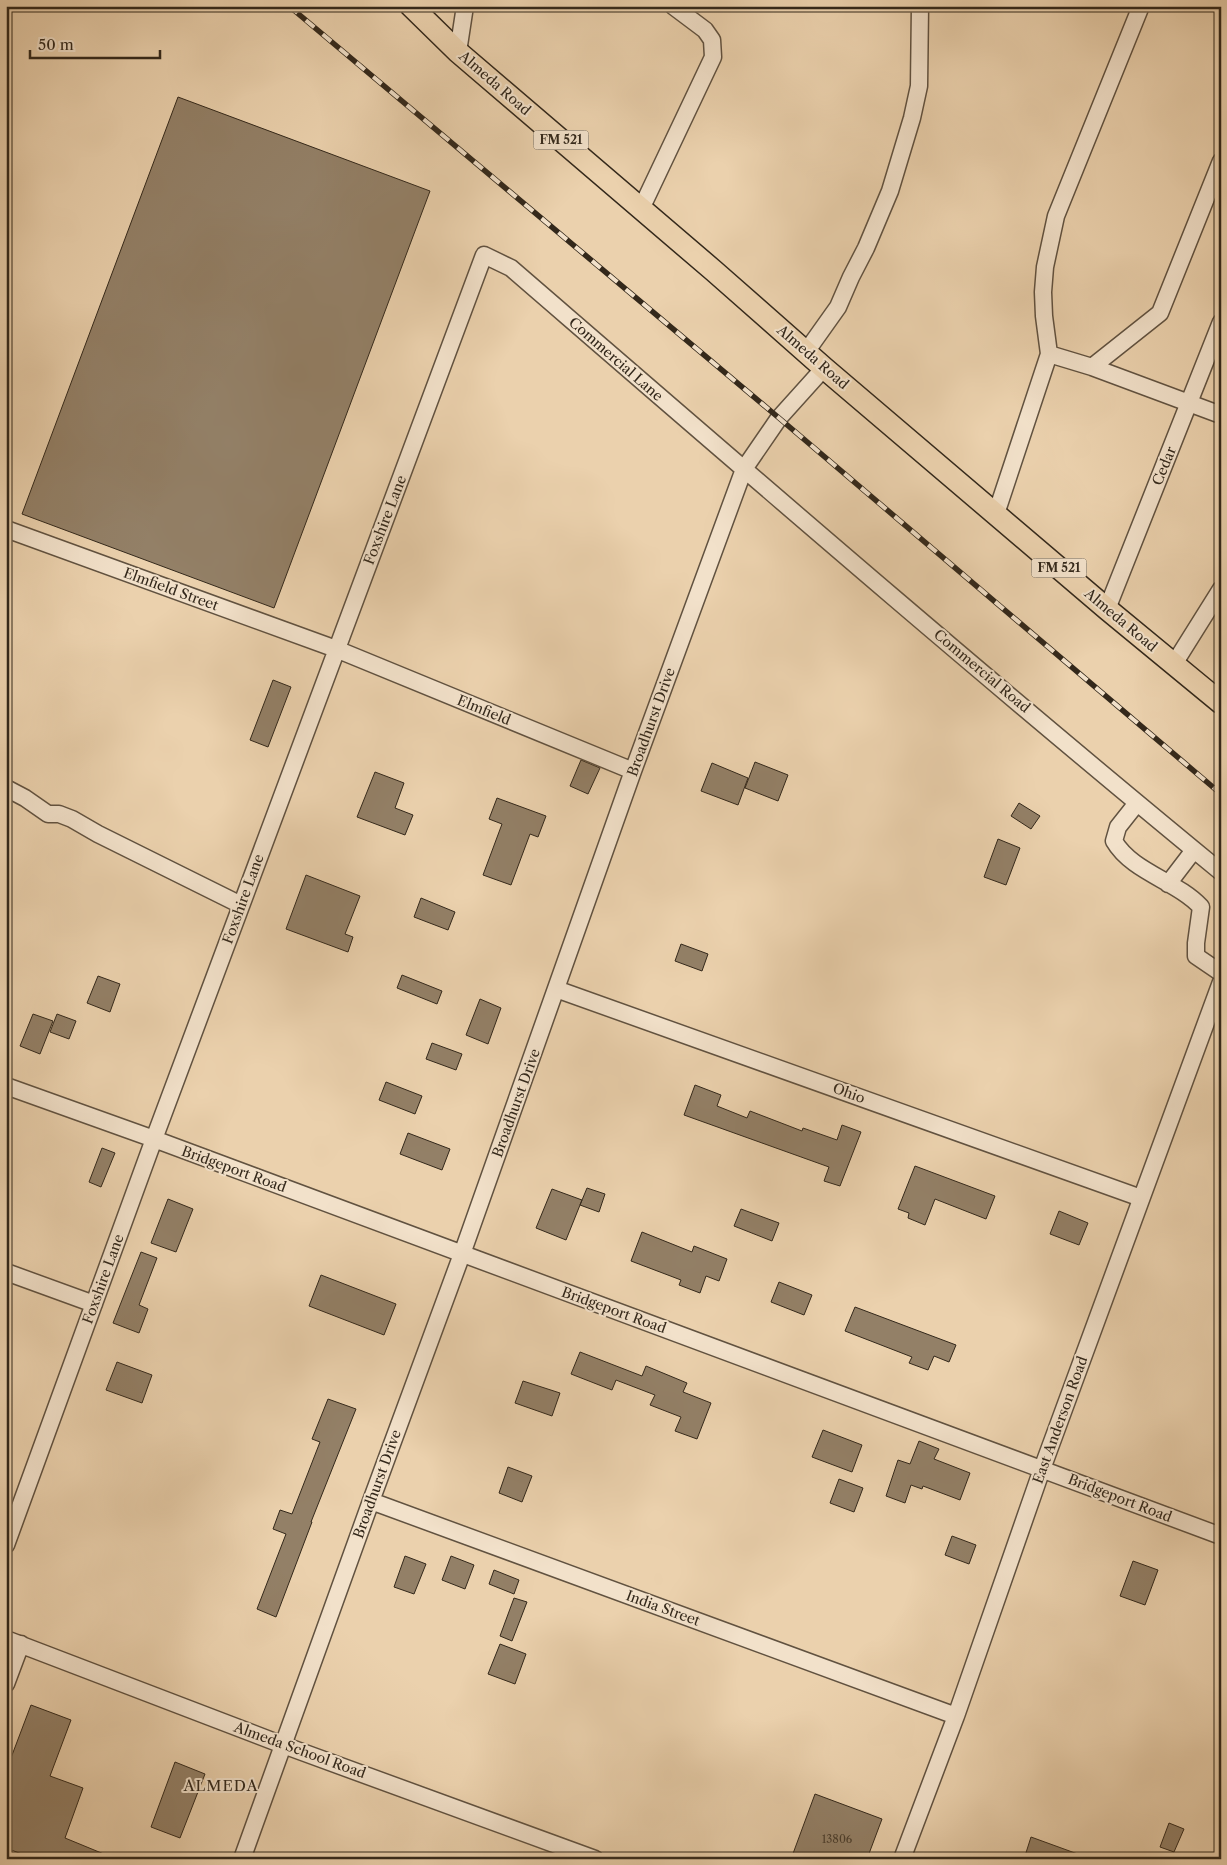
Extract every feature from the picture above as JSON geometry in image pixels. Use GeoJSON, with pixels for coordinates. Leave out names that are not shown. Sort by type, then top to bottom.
{"type":"FeatureCollection","features":[{"type":"Feature","properties":{"kind":"main road","name":"Almeda Road"},"geometry":{"type":"LineString","coordinates":[[411,6],[458,52],[824,368],[1107,609],[1221,703]]}},
{"type":"Feature","properties":{"kind":"street"},"geometry":{"type":"LineString","coordinates":[[458,52],[465,6]]}},
{"type":"Feature","properties":{"kind":"street"},"geometry":{"type":"LineString","coordinates":[[641,209],[713,56],[712,40],[705,30],[673,6]]}},
{"type":"Feature","properties":{"kind":"street"},"geometry":{"type":"LineString","coordinates":[[806,352],[838,307],[890,191],[920,86],[920,6]]}},
{"type":"Feature","properties":{"kind":"street"},"geometry":{"type":"LineString","coordinates":[[996,514],[1049,354],[1043,292],[1045,267],[1056,216],[1141,6]]}},
{"type":"Feature","properties":{"kind":"street"},"geometry":{"type":"LineString","coordinates":[[1092,367],[1160,313],[1221,161]]}},
{"type":"Feature","properties":{"kind":"street","name":"Commercial Lane"},"geometry":{"type":"LineString","coordinates":[[484,255],[511,268],[744,469]]}},
{"type":"Feature","properties":{"kind":"street","name":"Foxshire Lane"},"geometry":{"type":"LineString","coordinates":[[6,1545],[154,1139],[484,255]]}},
{"type":"Feature","properties":{"kind":"street","name":"Cedar"},"geometry":{"type":"LineString","coordinates":[[1107,609],[1221,322]]}},
{"type":"Feature","properties":{"kind":"street"},"geometry":{"type":"LineString","coordinates":[[1049,354],[1092,367],[1221,415]]}},
{"type":"Feature","properties":{"kind":"street","name":"Broadhurst Drive"},"geometry":{"type":"LineString","coordinates":[[242,1859],[462,1254],[633,771],[744,469],[779,418],[824,368]]}},
{"type":"Feature","properties":{"kind":"street","name":"Commercial Road"},"geometry":{"type":"LineString","coordinates":[[744,469],[1136,803],[1221,872]]}},
{"type":"Feature","properties":{"kind":"street","name":"Elmfield Street"},"geometry":{"type":"LineString","coordinates":[[6,529],[336,649]]}},
{"type":"Feature","properties":{"kind":"street"},"geometry":{"type":"LineString","coordinates":[[1174,664],[1221,589]]}},
{"type":"Feature","properties":{"kind":"street","name":"Elmfield"},"geometry":{"type":"LineString","coordinates":[[336,649],[633,771]]}},
{"type":"Feature","properties":{"kind":"street"},"geometry":{"type":"LineString","coordinates":[[6,788],[48,814],[59,814],[72,819],[98,834],[241,905]]}},
{"type":"Feature","properties":{"kind":"street"},"geometry":{"type":"LineString","coordinates":[[1136,803],[1118,827],[1114,841],[1120,851],[1168,884],[1191,897],[1201,907],[1196,956],[1221,973]]}},
{"type":"Feature","properties":{"kind":"street"},"geometry":{"type":"LineString","coordinates":[[1168,884],[1194,850]]}},
{"type":"Feature","properties":{"kind":"street","name":"East Anderson Road"},"geometry":{"type":"LineString","coordinates":[[902,1859],[956,1716],[1042,1469],[1221,982]]}},
{"type":"Feature","properties":{"kind":"street","name":"Ohio"},"geometry":{"type":"LineString","coordinates":[[556,989],[1141,1198]]}},
{"type":"Feature","properties":{"kind":"street","name":"Bridgeport Road"},"geometry":{"type":"LineString","coordinates":[[6,1086],[154,1139],[1221,1536]]}},
{"type":"Feature","properties":{"kind":"street"},"geometry":{"type":"LineString","coordinates":[[6,1272],[94,1304]]}},
{"type":"Feature","properties":{"kind":"street","name":"India Street"},"geometry":{"type":"LineString","coordinates":[[371,1501],[956,1716]]}},
{"type":"Feature","properties":{"kind":"street"},"geometry":{"type":"LineString","coordinates":[[6,1684],[14,1642]]}},
{"type":"Feature","properties":{"kind":"street","name":"Almeda School Road"},"geometry":{"type":"LineString","coordinates":[[14,1642],[595,1859]]}},
{"type":"Feature","properties":{"kind":"building"},"geometry":{"type":"Polygon","coordinates":[[[178,97],[430,191],[274,608],[22,514],[178,97]]]}},
{"type":"Feature","properties":{"kind":"building"},"geometry":{"type":"Polygon","coordinates":[[[273,680],[291,687],[268,747],[250,740],[273,680]]]}},
{"type":"Feature","properties":{"kind":"building"},"geometry":{"type":"Polygon","coordinates":[[[581,760],[600,768],[588,794],[570,786],[581,760]]]}},
{"type":"Feature","properties":{"kind":"building"},"geometry":{"type":"Polygon","coordinates":[[[755,762],[788,775],[778,801],[745,788],[755,762]]]}},
{"type":"Feature","properties":{"kind":"building"},"geometry":{"type":"Polygon","coordinates":[[[712,763],[748,778],[738,805],[701,791],[712,763]]]}},
{"type":"Feature","properties":{"kind":"building"},"geometry":{"type":"Polygon","coordinates":[[[375,772],[404,783],[395,808],[413,815],[405,835],[357,817],[375,772]]]}},
{"type":"Feature","properties":{"kind":"building"},"geometry":{"type":"Polygon","coordinates":[[[497,798],[546,816],[538,837],[530,834],[511,885],[483,875],[502,824],[489,819],[497,798]]]}},
{"type":"Feature","properties":{"kind":"building"},"geometry":{"type":"Polygon","coordinates":[[[1019,803],[1040,816],[1031,829],[1011,816],[1019,803]]]}},
{"type":"Feature","properties":{"kind":"building"},"geometry":{"type":"Polygon","coordinates":[[[998,839],[1020,848],[1006,885],[984,877],[998,839]]]}},
{"type":"Feature","properties":{"kind":"building"},"geometry":{"type":"Polygon","coordinates":[[[306,875],[360,896],[345,934],[353,937],[348,952],[286,929],[306,875]]]}},
{"type":"Feature","properties":{"kind":"building"},"geometry":{"type":"Polygon","coordinates":[[[421,898],[455,912],[448,930],[414,917],[421,898]]]}},
{"type":"Feature","properties":{"kind":"building"},"geometry":{"type":"Polygon","coordinates":[[[681,944],[708,954],[702,971],[675,961],[681,944]]]}},
{"type":"Feature","properties":{"kind":"building"},"geometry":{"type":"Polygon","coordinates":[[[402,975],[442,991],[437,1004],[397,988],[402,975]]]}},
{"type":"Feature","properties":{"kind":"building"},"geometry":{"type":"Polygon","coordinates":[[[98,976],[120,984],[110,1012],[87,1003],[98,976]]]}},
{"type":"Feature","properties":{"kind":"building"},"geometry":{"type":"Polygon","coordinates":[[[480,999],[501,1008],[488,1044],[466,1035],[480,999]]]}},
{"type":"Feature","properties":{"kind":"building"},"geometry":{"type":"Polygon","coordinates":[[[33,1014],[53,1021],[40,1054],[20,1046],[33,1014]]]}},
{"type":"Feature","properties":{"kind":"building"},"geometry":{"type":"Polygon","coordinates":[[[57,1014],[76,1021],[69,1039],[50,1032],[57,1014]]]}},
{"type":"Feature","properties":{"kind":"building"},"geometry":{"type":"Polygon","coordinates":[[[432,1043],[462,1054],[456,1070],[426,1059],[432,1043]]]}},
{"type":"Feature","properties":{"kind":"building"},"geometry":{"type":"Polygon","coordinates":[[[386,1082],[422,1096],[415,1114],[379,1100],[386,1082]]]}},
{"type":"Feature","properties":{"kind":"building"},"geometry":{"type":"Polygon","coordinates":[[[695,1085],[721,1095],[717,1106],[747,1118],[750,1111],[802,1131],[803,1128],[837,1140],[842,1125],[861,1132],[840,1186],[824,1181],[829,1167],[684,1115],[695,1085]]]}},
{"type":"Feature","properties":{"kind":"building"},"geometry":{"type":"Polygon","coordinates":[[[408,1133],[450,1149],[442,1170],[400,1154],[408,1133]]]}},
{"type":"Feature","properties":{"kind":"building"},"geometry":{"type":"Polygon","coordinates":[[[102,1148],[115,1153],[101,1187],[89,1182],[102,1148]]]}},
{"type":"Feature","properties":{"kind":"building"},"geometry":{"type":"Polygon","coordinates":[[[915,1166],[995,1196],[986,1219],[935,1199],[925,1225],[908,1218],[909,1213],[898,1209],[915,1166]]]}},
{"type":"Feature","properties":{"kind":"building"},"geometry":{"type":"Polygon","coordinates":[[[587,1188],[605,1194],[599,1212],[580,1205],[587,1188]]]}},
{"type":"Feature","properties":{"kind":"building"},"geometry":{"type":"Polygon","coordinates":[[[552,1189],[582,1200],[566,1240],[536,1228],[552,1189]]]}},
{"type":"Feature","properties":{"kind":"building"},"geometry":{"type":"Polygon","coordinates":[[[168,1199],[193,1209],[176,1252],[151,1243],[168,1199]]]}},
{"type":"Feature","properties":{"kind":"building"},"geometry":{"type":"Polygon","coordinates":[[[741,1209],[779,1223],[772,1241],[734,1226],[741,1209]]]}},
{"type":"Feature","properties":{"kind":"building"},"geometry":{"type":"Polygon","coordinates":[[[1059,1211],[1088,1223],[1079,1245],[1050,1234],[1059,1211]]]}},
{"type":"Feature","properties":{"kind":"building"},"geometry":{"type":"Polygon","coordinates":[[[642,1232],[692,1252],[694,1246],[727,1259],[719,1281],[706,1276],[700,1293],[679,1285],[681,1280],[631,1261],[642,1232]]]}},
{"type":"Feature","properties":{"kind":"building"},"geometry":{"type":"Polygon","coordinates":[[[141,1252],[157,1258],[139,1305],[148,1309],[139,1333],[113,1323],[141,1252]]]}},
{"type":"Feature","properties":{"kind":"building"},"geometry":{"type":"Polygon","coordinates":[[[321,1275],[396,1304],[384,1335],[309,1306],[321,1275]]]}},
{"type":"Feature","properties":{"kind":"building"},"geometry":{"type":"Polygon","coordinates":[[[779,1282],[812,1295],[804,1315],[771,1302],[779,1282]]]}},
{"type":"Feature","properties":{"kind":"building"},"geometry":{"type":"Polygon","coordinates":[[[855,1307],[956,1345],[949,1362],[934,1356],[928,1370],[909,1363],[912,1357],[845,1331],[855,1307]]]}},
{"type":"Feature","properties":{"kind":"building"},"geometry":{"type":"Polygon","coordinates":[[[580,1352],[642,1376],[646,1366],[687,1383],[683,1392],[711,1403],[697,1439],[675,1431],[681,1417],[650,1405],[655,1395],[616,1380],[612,1390],[571,1374],[580,1352]]]}},
{"type":"Feature","properties":{"kind":"building"},"geometry":{"type":"Polygon","coordinates":[[[117,1362],[152,1375],[142,1403],[106,1390],[117,1362]]]}},
{"type":"Feature","properties":{"kind":"building"},"geometry":{"type":"Polygon","coordinates":[[[523,1381],[560,1393],[552,1416],[515,1403],[523,1381]]]}},
{"type":"Feature","properties":{"kind":"building"},"geometry":{"type":"Polygon","coordinates":[[[328,1399],[356,1409],[276,1617],[257,1609],[286,1534],[273,1529],[280,1510],[292,1514],[320,1442],[312,1439],[328,1399]]]}},
{"type":"Feature","properties":{"kind":"building"},"geometry":{"type":"Polygon","coordinates":[[[823,1430],[862,1445],[852,1472],[812,1457],[823,1430]]]}},
{"type":"Feature","properties":{"kind":"building"},"geometry":{"type":"Polygon","coordinates":[[[919,1441],[939,1449],[934,1459],[970,1473],[960,1500],[923,1486],[922,1489],[911,1485],[905,1503],[886,1496],[898,1460],[910,1464],[919,1441]]]}},
{"type":"Feature","properties":{"kind":"building"},"geometry":{"type":"Polygon","coordinates":[[[508,1467],[532,1476],[522,1502],[499,1493],[508,1467]]]}},
{"type":"Feature","properties":{"kind":"building"},"geometry":{"type":"Polygon","coordinates":[[[839,1479],[863,1488],[854,1512],[830,1503],[839,1479]]]}},
{"type":"Feature","properties":{"kind":"building"},"geometry":{"type":"Polygon","coordinates":[[[952,1536],[976,1545],[969,1564],[945,1555],[952,1536]]]}},
{"type":"Feature","properties":{"kind":"building"},"geometry":{"type":"Polygon","coordinates":[[[405,1556],[426,1564],[414,1594],[394,1587],[405,1556]]]}},
{"type":"Feature","properties":{"kind":"building"},"geometry":{"type":"Polygon","coordinates":[[[451,1556],[474,1565],[465,1589],[442,1580],[451,1556]]]}},
{"type":"Feature","properties":{"kind":"building"},"geometry":{"type":"Polygon","coordinates":[[[1133,1561],[1158,1570],[1145,1605],[1120,1596],[1133,1561]]]}},
{"type":"Feature","properties":{"kind":"building"},"geometry":{"type":"Polygon","coordinates":[[[494,1570],[519,1580],[514,1594],[489,1584],[494,1570]]]}},
{"type":"Feature","properties":{"kind":"building"},"geometry":{"type":"Polygon","coordinates":[[[514,1598],[527,1602],[512,1641],[500,1636],[514,1598]]]}},
{"type":"Feature","properties":{"kind":"building"},"geometry":{"type":"Polygon","coordinates":[[[500,1644],[526,1654],[515,1684],[488,1674],[500,1644]]]}},
{"type":"Feature","properties":{"kind":"building"},"geometry":{"type":"Polygon","coordinates":[[[31,1705],[71,1720],[50,1776],[83,1788],[65,1838],[116,1859],[35,1859],[6,1848],[6,1771],[31,1705]]]}},
{"type":"Feature","properties":{"kind":"building"},"geometry":{"type":"Polygon","coordinates":[[[175,1762],[205,1774],[180,1838],[151,1827],[175,1762]]]}},
{"type":"Feature","properties":{"kind":"building"},"geometry":{"type":"Polygon","coordinates":[[[815,1794],[882,1819],[867,1859],[791,1859],[815,1794]]]}},
{"type":"Feature","properties":{"kind":"building"},"geometry":{"type":"Polygon","coordinates":[[[1169,1823],[1184,1829],[1174,1852],[1160,1847],[1169,1823]]]}},
{"type":"Feature","properties":{"kind":"building"},"geometry":{"type":"Polygon","coordinates":[[[1031,1837],[1086,1857],[1086,1859],[1024,1859],[1031,1837]]]}},
{"type":"Feature","properties":{"kind":"railway"},"geometry":{"type":"LineString","coordinates":[[289,6],[779,418],[1221,794]]}},
{"type":"Feature","properties":{"kind":"district","name":"ALMEDA"},"geometry":{"type":"Point","coordinates":[221,1786]}}]}
